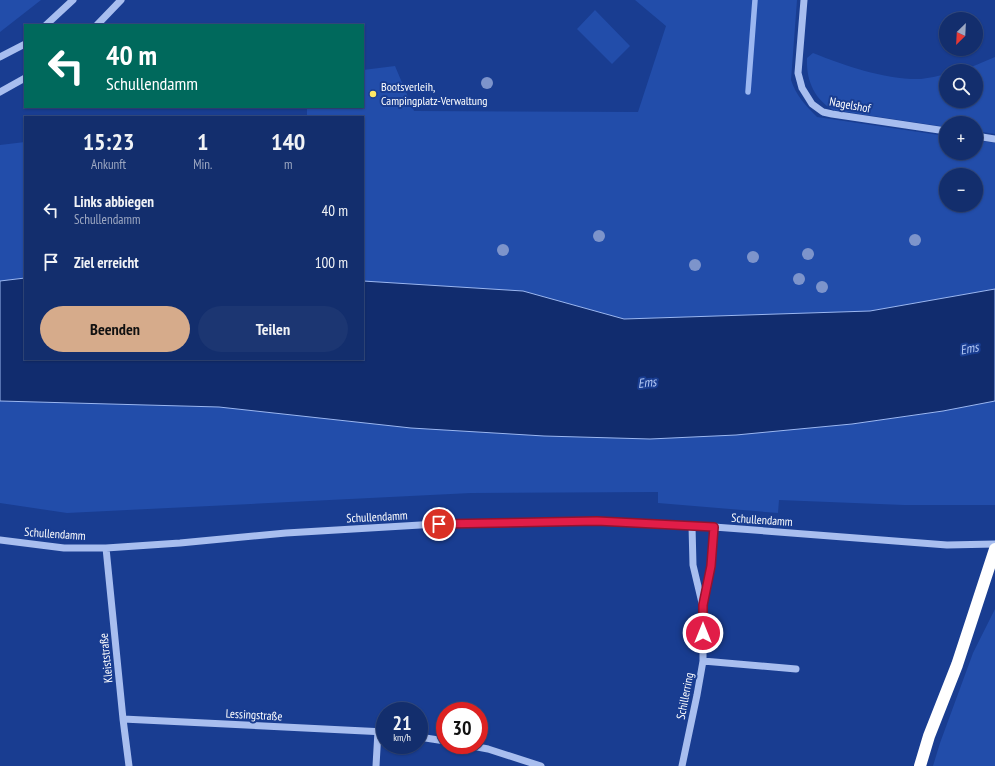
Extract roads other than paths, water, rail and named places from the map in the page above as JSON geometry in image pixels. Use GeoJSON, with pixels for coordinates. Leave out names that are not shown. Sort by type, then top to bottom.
{"type":"FeatureCollection","features":[{"type":"Feature","properties":{"kind":"highway"},"geometry":{"type":"LineString","coordinates":[[920,766],[929,736],[957,665],[995,549]]}},
{"type":"Feature","properties":{"kind":"street"},"geometry":{"type":"LineString","coordinates":[[47,24],[73,0]]}},
{"type":"Feature","properties":{"kind":"street"},"geometry":{"type":"LineString","coordinates":[[98,24],[121,0]]}},
{"type":"Feature","properties":{"kind":"street","name":"Nagelshof"},"geometry":{"type":"LineString","coordinates":[[804,0],[798,73],[802,88],[812,104],[823,112],[832,114],[939,130]]}},
{"type":"Feature","properties":{"kind":"street"},"geometry":{"type":"LineString","coordinates":[[0,57],[24,45]]}},
{"type":"Feature","properties":{"kind":"street"},"geometry":{"type":"LineString","coordinates":[[0,92],[24,79]]}},
{"type":"Feature","properties":{"kind":"street"},"geometry":{"type":"LineString","coordinates":[[983,137],[995,139]]}},
{"type":"Feature","properties":{"kind":"street","name":"Schullendamm"},"geometry":{"type":"LineString","coordinates":[[0,540],[53,547],[106,548],[286,533],[454,523],[597,521],[714,527],[947,545],[995,544]]}},
{"type":"Feature","properties":{"kind":"street","name":"Schillerring"},"geometry":{"type":"LineString","coordinates":[[692,526],[693,565],[703,605]]}},
{"type":"Feature","properties":{"kind":"street","name":"Schillerring"},"geometry":{"type":"LineString","coordinates":[[682,766],[703,661],[703,605],[711,566],[714,527]]}},
{"type":"Feature","properties":{"kind":"street","name":"Kleiststraße"},"geometry":{"type":"LineString","coordinates":[[106,548],[129,766]]}},
{"type":"Feature","properties":{"kind":"street"},"geometry":{"type":"LineString","coordinates":[[703,661],[796,668]]}},
{"type":"Feature","properties":{"kind":"street","name":"Lessingstraße"},"geometry":{"type":"LineString","coordinates":[[123,719],[376,732]]}},
{"type":"Feature","properties":{"kind":"street"},"geometry":{"type":"LineString","coordinates":[[488,749],[541,766]]}},
{"type":"Feature","properties":{"kind":"street"},"geometry":{"type":"LineString","coordinates":[[376,766],[378,754]]}},
{"type":"Feature","properties":{"kind":"water","name":"Ems"},"geometry":{"type":"Polygon","coordinates":[[[24,278],[24,360],[364,360],[364,281],[523,291],[624,319],[870,311],[995,289],[995,401],[943,411],[852,424],[736,435],[650,439],[544,436],[411,428],[219,407],[0,401],[0,281],[24,278]]]}},
{"type":"Feature","properties":{"kind":"waterway"},"geometry":{"type":"LineString","coordinates":[[748,92],[755,0]]}},
{"type":"Feature","properties":{"kind":"place","name":"Bootsverleih, Campingplatz-Verwaltung"},"geometry":{"type":"Point","coordinates":[373,94]}}]}
